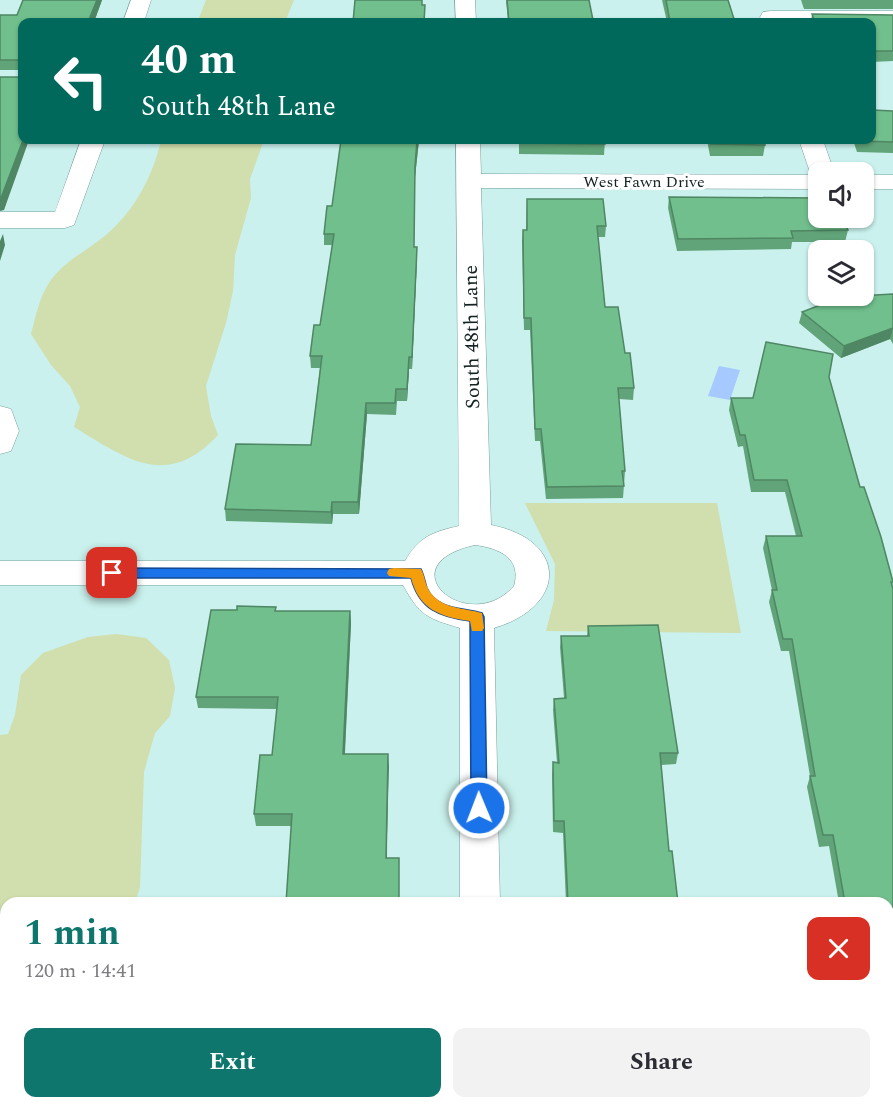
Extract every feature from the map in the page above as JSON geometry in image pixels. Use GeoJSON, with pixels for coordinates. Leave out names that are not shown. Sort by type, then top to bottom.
{"type":"FeatureCollection","features":[{"type":"Feature","properties":{"kind":"street"},"geometry":{"type":"LineString","coordinates":[[135,18],[141,0]]}},
{"type":"Feature","properties":{"kind":"street"},"geometry":{"type":"LineString","coordinates":[[465,0],[466,18]]}},
{"type":"Feature","properties":{"kind":"street"},"geometry":{"type":"LineString","coordinates":[[770,13],[893,17]]}},
{"type":"Feature","properties":{"kind":"street"},"geometry":{"type":"LineString","coordinates":[[0,220],[65,220],[92,144]]}},
{"type":"Feature","properties":{"kind":"street","name":"South 48th Lane"},"geometry":{"type":"LineString","coordinates":[[468,144],[475,534]]}},
{"type":"Feature","properties":{"kind":"street"},"geometry":{"type":"LineString","coordinates":[[812,144],[819,162]]}},
{"type":"Feature","properties":{"kind":"street","name":"West Fawn Drive"},"geometry":{"type":"LineString","coordinates":[[469,181],[808,182]]}},
{"type":"Feature","properties":{"kind":"street"},"geometry":{"type":"LineString","coordinates":[[874,182],[893,182]]}},
{"type":"Feature","properties":{"kind":"street"},"geometry":{"type":"LineString","coordinates":[[475,534],[497,537],[516,545],[531,564],[534,574],[527,595],[518,604],[492,616],[477,617],[449,613],[438,608],[422,592],[416,573],[424,555],[442,540],[458,535],[475,534]]}},
{"type":"Feature","properties":{"kind":"street"},"geometry":{"type":"LineString","coordinates":[[0,573],[416,573]]}},
{"type":"Feature","properties":{"kind":"street"},"geometry":{"type":"LineString","coordinates":[[477,617],[480,897]]}},
{"type":"Feature","properties":{"kind":"green space"},"geometry":{"type":"Polygon","coordinates":[[[206,0],[294,0],[287,18],[199,18],[206,0]]]}},
{"type":"Feature","properties":{"kind":"green space"},"geometry":{"type":"Polygon","coordinates":[[[160,144],[263,144],[250,179],[251,198],[235,255],[233,291],[226,323],[206,386],[211,416],[218,435],[199,452],[181,461],[164,465],[147,464],[129,458],[74,427],[80,407],[70,386],[51,365],[31,334],[40,300],[50,281],[64,265],[106,235],[126,215],[148,179],[160,144]]]}},
{"type":"Feature","properties":{"kind":"green space"},"geometry":{"type":"Polygon","coordinates":[[[525,503],[717,503],[741,633],[546,631],[554,600],[555,564],[525,503]]]}},
{"type":"Feature","properties":{"kind":"green space"},"geometry":{"type":"Polygon","coordinates":[[[116,634],[146,638],[169,660],[175,688],[170,716],[155,733],[144,772],[140,887],[137,897],[0,897],[0,735],[8,734],[15,715],[21,675],[43,653],[88,637],[116,634]]]}},
{"type":"Feature","properties":{"kind":"water"},"geometry":{"type":"Polygon","coordinates":[[[719,366],[740,370],[730,400],[708,396],[719,366]]]}},
{"type":"Feature","properties":{"kind":"building"},"geometry":{"type":"Polygon","coordinates":[[[23,0],[97,0],[90,18],[18,18],[18,60],[0,60],[0,15],[17,15],[23,0]]]}},
{"type":"Feature","properties":{"kind":"building"},"geometry":{"type":"Polygon","coordinates":[[[355,0],[422,0],[422,5],[425,5],[424,18],[353,18],[355,0]]]}},
{"type":"Feature","properties":{"kind":"building"},"geometry":{"type":"Polygon","coordinates":[[[507,0],[589,0],[593,18],[509,18],[507,0]]]}},
{"type":"Feature","properties":{"kind":"building"},"geometry":{"type":"Polygon","coordinates":[[[666,0],[728,0],[734,18],[669,18],[666,0]]]}},
{"type":"Feature","properties":{"kind":"building"},"geometry":{"type":"Polygon","coordinates":[[[812,14],[893,15],[893,51],[876,51],[876,18],[814,18],[812,14]]]}},
{"type":"Feature","properties":{"kind":"building"},"geometry":{"type":"Polygon","coordinates":[[[0,77],[18,77],[18,144],[21,144],[0,199],[0,77]]]}},
{"type":"Feature","properties":{"kind":"building"},"geometry":{"type":"Polygon","coordinates":[[[876,110],[893,111],[893,142],[876,141],[876,110]]]}},
{"type":"Feature","properties":{"kind":"building"},"geometry":{"type":"Polygon","coordinates":[[[340,144],[417,144],[414,247],[417,247],[412,357],[409,357],[407,389],[396,389],[395,403],[366,403],[358,502],[332,502],[331,512],[225,509],[236,444],[311,445],[322,356],[310,356],[314,325],[320,325],[334,234],[324,234],[327,206],[332,206],[340,144]]]}},
{"type":"Feature","properties":{"kind":"building"},"geometry":{"type":"Polygon","coordinates":[[[711,144],[765,144],[765,145],[711,144]]]}},
{"type":"Feature","properties":{"kind":"building"},"geometry":{"type":"Polygon","coordinates":[[[669,197],[808,198],[808,228],[847,228],[848,230],[791,231],[793,238],[678,239],[669,197]]]}},
{"type":"Feature","properties":{"kind":"building"},"geometry":{"type":"Polygon","coordinates":[[[527,199],[603,199],[606,226],[597,226],[605,307],[618,307],[625,353],[630,353],[634,388],[618,388],[625,471],[622,471],[624,486],[547,487],[541,429],[535,429],[531,318],[524,318],[523,230],[527,230],[527,199]]]}},
{"type":"Feature","properties":{"kind":"building"},"geometry":{"type":"Polygon","coordinates":[[[893,294],[893,328],[844,346],[802,312],[818,306],[874,306],[874,295],[893,294]]]}},
{"type":"Feature","properties":{"kind":"building"},"geometry":{"type":"Polygon","coordinates":[[[766,342],[833,354],[829,377],[860,487],[864,487],[893,582],[891,582],[893,589],[893,897],[844,897],[833,835],[823,835],[810,776],[815,776],[792,639],[783,639],[772,590],[777,590],[766,536],[802,536],[787,480],[754,480],[745,435],[740,435],[731,398],[753,398],[766,342]]]}},
{"type":"Feature","properties":{"kind":"building"},"geometry":{"type":"Polygon","coordinates":[[[237,606],[276,607],[275,611],[350,611],[343,754],[388,754],[386,858],[399,858],[399,897],[286,897],[292,814],[254,814],[260,755],[272,755],[278,697],[196,697],[211,610],[237,610],[237,606]]]}},
{"type":"Feature","properties":{"kind":"building"},"geometry":{"type":"Polygon","coordinates":[[[658,625],[678,753],[660,753],[669,851],[672,851],[677,897],[568,897],[564,821],[554,821],[553,762],[559,763],[554,699],[566,698],[561,636],[589,636],[588,626],[658,625]]]}},
{"type":"Feature","properties":{"kind":"slow traffic"},"geometry":{"type":"LineString","coordinates":[[394,573],[416,573],[422,592],[429,600],[438,608],[449,613],[477,617],[477,628]]}},
{"type":"Feature","properties":{"kind":"route"},"geometry":{"type":"LineString","coordinates":[[112,573],[416,573],[422,592],[438,608],[449,613],[477,617],[479,808]]}}]}
